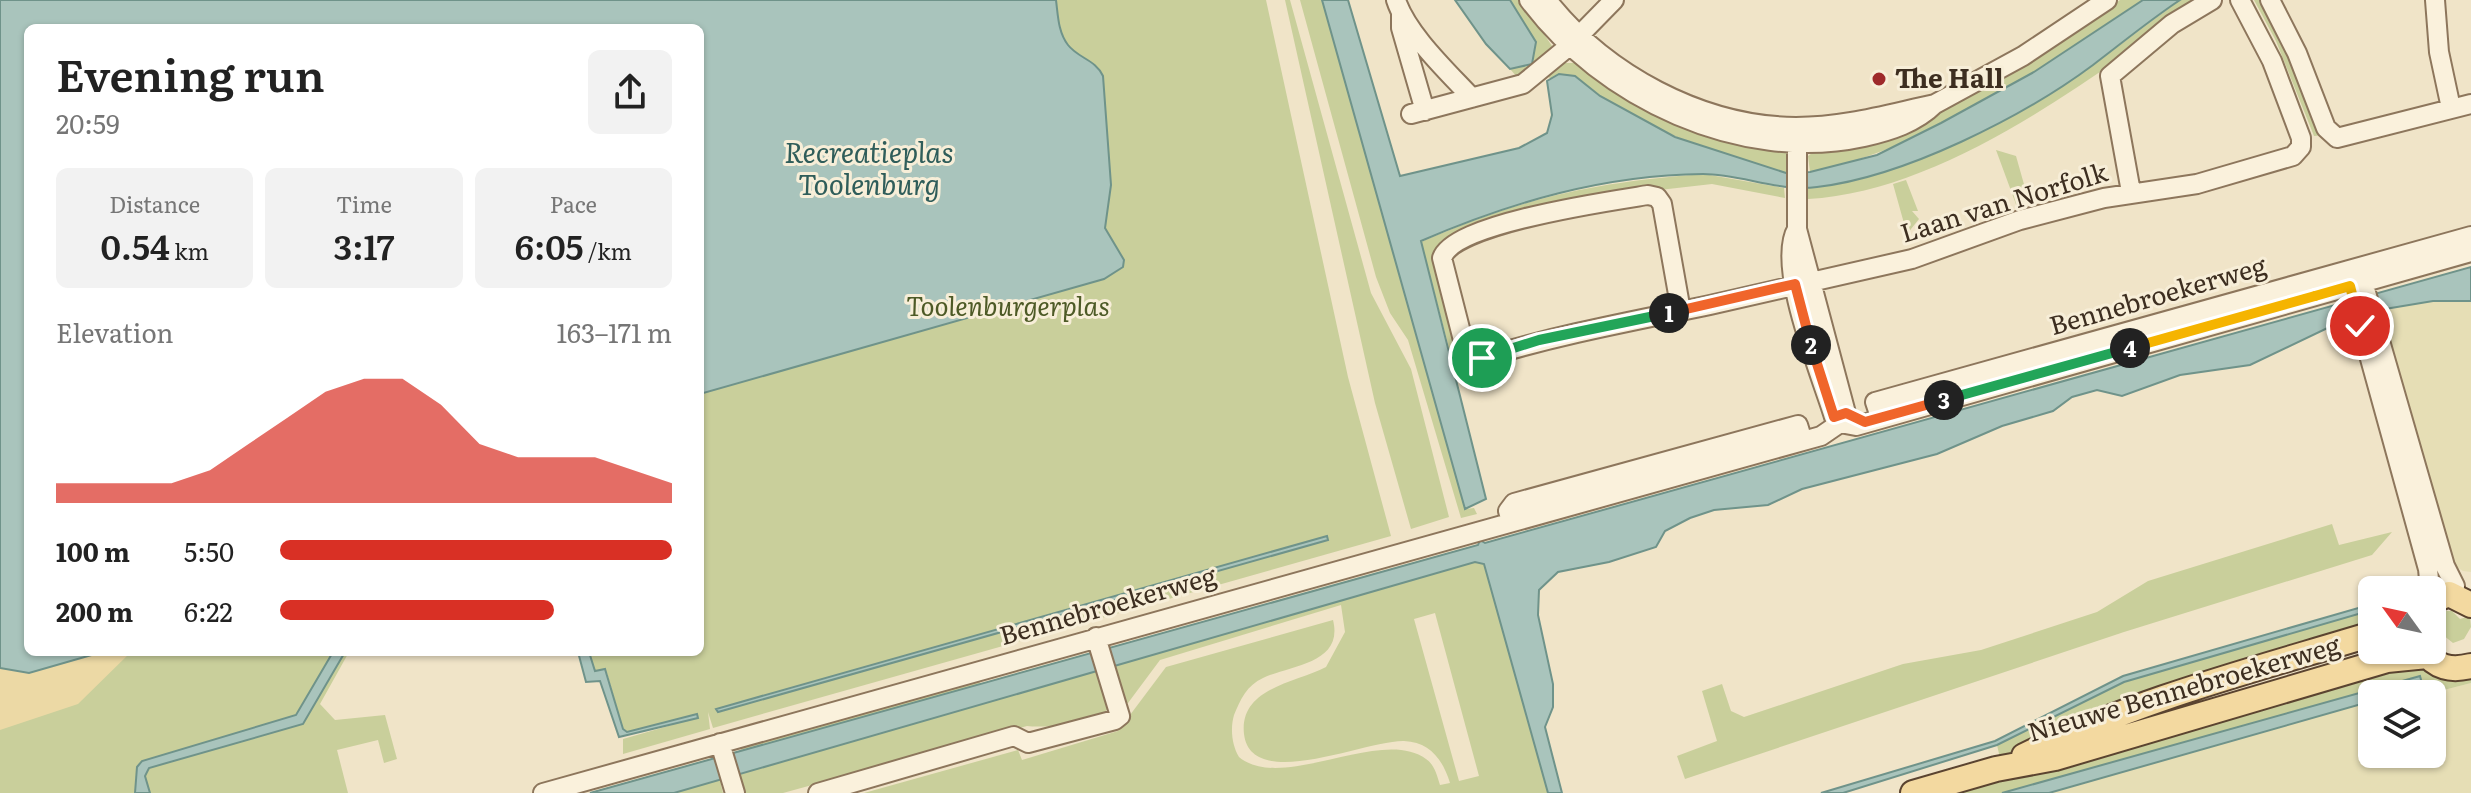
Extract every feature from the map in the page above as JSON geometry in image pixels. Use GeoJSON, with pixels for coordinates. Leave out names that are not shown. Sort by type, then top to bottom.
{"type":"FeatureCollection","features":[{"type":"Feature","properties":{"kind":"main road"},"geometry":{"type":"LineString","coordinates":[[2446,595],[2471,605]]}},
{"type":"Feature","properties":{"kind":"main road","name":"Nieuwe Bennebroekerweg"},"geometry":{"type":"LineString","coordinates":[[1996,769],[2106,717],[2358,638]]}},
{"type":"Feature","properties":{"kind":"main road"},"geometry":{"type":"LineString","coordinates":[[2446,657],[2452,659],[2471,654]]}},
{"type":"Feature","properties":{"kind":"main road","name":"Nieuwe Bennebroekerweg"},"geometry":{"type":"LineString","coordinates":[[1913,793],[1996,769],[2055,758],[2373,664]]}},
{"type":"Feature","properties":{"kind":"main road"},"geometry":{"type":"LineString","coordinates":[[2443,664],[2450,669],[2471,666]]}},
{"type":"Feature","properties":{"kind":"street"},"geometry":{"type":"LineString","coordinates":[[1529,0],[1614,80],[1664,109],[1715,127],[1798,144],[1876,134],[1924,115],[1935,104],[2023,56],[2107,0]]}},
{"type":"Feature","properties":{"kind":"street"},"geometry":{"type":"LineString","coordinates":[[1547,0],[1574,41]]}},
{"type":"Feature","properties":{"kind":"street"},"geometry":{"type":"LineString","coordinates":[[1398,7],[1418,112],[1523,84],[1574,41],[1614,0]]}},
{"type":"Feature","properties":{"kind":"street"},"geometry":{"type":"LineString","coordinates":[[2131,192],[2110,76],[2172,24],[2212,0]]}},
{"type":"Feature","properties":{"kind":"street","name":"Laan van Norfolk"},"geometry":{"type":"LineString","coordinates":[[1681,311],[1662,204],[1657,197],[1648,195],[1557,210],[1492,228],[1445,251],[1443,265],[1465,348],[1472,356],[1482,358],[1550,338],[1681,311],[1912,259],[2036,215],[2131,192],[2148,193],[2197,184],[2269,165],[2293,156],[2301,147],[2272,61],[2240,0]]}},
{"type":"Feature","properties":{"kind":"street"},"geometry":{"type":"LineString","coordinates":[[2270,0],[2333,135],[2344,138],[2471,104]]}},
{"type":"Feature","properties":{"kind":"street"},"geometry":{"type":"LineString","coordinates":[[2435,0],[2439,52],[2451,108]]}},
{"type":"Feature","properties":{"kind":"street"},"geometry":{"type":"LineString","coordinates":[[1398,7],[1472,98]]}},
{"type":"Feature","properties":{"kind":"street"},"geometry":{"type":"LineString","coordinates":[[1798,144],[1797,229],[1808,261],[1802,283],[1840,418],[1872,420]]}},
{"type":"Feature","properties":{"kind":"street","name":"Bennebroekerweg"},"geometry":{"type":"LineString","coordinates":[[2471,236],[1875,402],[1872,420],[2357,289],[2471,252]]}},
{"type":"Feature","properties":{"kind":"street"},"geometry":{"type":"LineString","coordinates":[[2357,289],[2441,554],[2447,590]]}},
{"type":"Feature","properties":{"kind":"street","name":"Bennebroekerweg"},"geometry":{"type":"LineString","coordinates":[[543,793],[722,747],[1511,521],[1508,511],[1514,503],[1798,425],[1809,436],[1840,418]]}},
{"type":"Feature","properties":{"kind":"street"},"geometry":{"type":"LineString","coordinates":[[818,793],[1014,736],[1028,743],[1120,716],[1097,641]]}},
{"type":"Feature","properties":{"kind":"street"},"geometry":{"type":"LineString","coordinates":[[722,747],[733,788]]}},
{"type":"Feature","properties":{"kind":"shaded area"},"geometry":{"type":"Polygon","coordinates":[[[2433,301],[2471,301],[2471,572],[2463,571],[2449,562],[2378,324],[2388,319],[2385,309],[2433,301]]]}},
{"type":"Feature","properties":{"kind":"shaded area"},"geometry":{"type":"Polygon","coordinates":[[[2471,683],[2471,793],[2049,793],[2358,705],[2358,768],[2446,768],[2446,689],[2471,683]]]}},
{"type":"Feature","properties":{"kind":"green space","name":"Toolenburgerplas"},"geometry":{"type":"Polygon","coordinates":[[[0,0],[1266,0],[1348,377],[1391,536],[713,728],[708,712],[710,729],[623,754],[623,739],[672,725],[628,732],[623,729],[607,673],[594,670],[590,656],[704,656],[704,24],[24,24],[24,656],[331,656],[296,716],[142,761],[135,780],[135,793],[0,793],[0,0]],[[1327,538],[716,709],[718,712],[1327,538]]]}},
{"type":"Feature","properties":{"kind":"green space"},"geometry":{"type":"Polygon","coordinates":[[[1285,0],[1290,0],[1371,293],[1411,369],[1449,517],[1411,529],[1375,403],[1285,0]]]}},
{"type":"Feature","properties":{"kind":"green space"},"geometry":{"type":"Polygon","coordinates":[[[1300,0],[1322,0],[1465,509],[1474,508],[1477,514],[1461,518],[1408,340],[1390,313],[1376,277],[1300,0]]]}},
{"type":"Feature","properties":{"kind":"green space"},"geometry":{"type":"Polygon","coordinates":[[[1510,0],[1521,0],[1552,46],[1546,55],[1518,78],[1510,69],[1532,59],[1510,0]]]}},
{"type":"Feature","properties":{"kind":"green space"},"geometry":{"type":"Polygon","coordinates":[[[2120,0],[2143,0],[1984,102],[1899,144],[1810,172],[1808,156],[1815,151],[2032,59],[2120,0]]]}},
{"type":"Feature","properties":{"kind":"green space"},"geometry":{"type":"Polygon","coordinates":[[[2180,0],[2200,0],[2065,95],[1964,154],[1912,176],[1860,192],[1808,199],[1808,187],[1902,164],[1990,127],[2092,66],[2180,0]]]}},
{"type":"Feature","properties":{"kind":"green space"},"geometry":{"type":"Polygon","coordinates":[[[2254,0],[2265,0],[2326,135],[2314,136],[2276,41],[2254,0]]]}},
{"type":"Feature","properties":{"kind":"green space"},"geometry":{"type":"Polygon","coordinates":[[[1563,63],[1575,63],[1604,83],[1783,148],[1789,153],[1786,173],[1730,157],[1675,136],[1623,110],[1575,76],[1552,79],[1544,75],[1563,63]]]}},
{"type":"Feature","properties":{"kind":"green space"},"geometry":{"type":"Polygon","coordinates":[[[1996,150],[2016,156],[2029,202],[2017,207],[1996,150]]]}},
{"type":"Feature","properties":{"kind":"green space"},"geometry":{"type":"Polygon","coordinates":[[[1704,174],[1784,188],[1785,198],[1712,184],[1563,201],[1437,258],[1468,374],[1457,378],[1421,242],[1492,214],[1559,194],[1628,182],[1704,174]]]}},
{"type":"Feature","properties":{"kind":"green space"},"geometry":{"type":"Polygon","coordinates":[[[1906,180],[1918,211],[1912,211],[1919,219],[1907,234],[1893,184],[1906,180]]]}},
{"type":"Feature","properties":{"kind":"green space"},"geometry":{"type":"Polygon","coordinates":[[[2332,524],[2339,545],[2392,532],[2372,555],[2124,632],[1685,779],[1677,756],[1717,741],[1702,691],[1722,684],[1731,711],[1744,717],[1903,664],[1981,650],[2097,612],[2148,581],[2332,524]]]}},
{"type":"Feature","properties":{"kind":"green space"},"geometry":{"type":"Polygon","coordinates":[[[1475,562],[1484,563],[1548,793],[864,793],[1018,750],[1022,760],[1118,731],[1166,667],[1333,620],[1334,635],[1323,654],[1300,666],[1263,678],[1245,694],[1232,726],[1233,742],[1239,757],[1258,766],[1280,768],[1358,753],[1407,751],[1429,761],[1440,785],[1450,783],[1444,767],[1434,754],[1413,742],[1387,743],[1288,762],[1267,760],[1251,751],[1244,734],[1250,706],[1272,689],[1326,667],[1345,632],[1341,605],[1160,660],[1128,703],[1110,704],[1098,717],[1087,721],[1027,726],[783,793],[744,793],[740,780],[721,785],[723,793],[674,793],[1475,562]],[[1435,613],[1414,619],[1459,781],[1479,776],[1435,613]]]}},
{"type":"Feature","properties":{"kind":"green space"},"geometry":{"type":"Polygon","coordinates":[[[2446,611],[2452,611],[2460,619],[2470,616],[2471,627],[2464,639],[2453,643],[2446,637],[2446,611]]]}},
{"type":"Feature","properties":{"kind":"green space"},"geometry":{"type":"Polygon","coordinates":[[[2358,614],[2358,629],[2129,695],[2102,713],[2000,758],[1997,745],[2124,682],[2358,614]]]}},
{"type":"Feature","properties":{"kind":"green space"},"geometry":{"type":"Polygon","coordinates":[[[343,656],[347,656],[320,704],[335,720],[385,715],[397,759],[384,763],[378,740],[337,750],[348,793],[150,793],[145,776],[149,768],[303,724],[343,656]]]}},
{"type":"Feature","properties":{"kind":"green space"},"geometry":{"type":"Polygon","coordinates":[[[2405,664],[2431,664],[2471,672],[2471,683],[2446,689],[2446,680],[2420,680],[2419,676],[2405,680],[2358,680],[2358,693],[2002,793],[1947,793],[2405,664]]]}},
{"type":"Feature","properties":{"kind":"green space"},"geometry":{"type":"Polygon","coordinates":[[[977,677],[981,684],[741,750],[739,744],[977,677]]]}},
{"type":"Feature","properties":{"kind":"sand"},"geometry":{"type":"Polygon","coordinates":[[[88,656],[127,656],[78,704],[0,730],[0,668],[29,673],[88,656]]]}},
{"type":"Feature","properties":{"kind":"water","name":"Recreatieplas Toolenburg"},"geometry":{"type":"Polygon","coordinates":[[[0,0],[1056,0],[1065,40],[1096,66],[1103,76],[1111,185],[1105,228],[1124,260],[1123,267],[1104,279],[704,393],[704,24],[24,24],[24,656],[88,656],[29,673],[0,668],[0,0]]]}},
{"type":"Feature","properties":{"kind":"water"},"geometry":{"type":"Polygon","coordinates":[[[1322,0],[1348,0],[1400,176],[1519,148],[1547,133],[1552,115],[1547,81],[1559,74],[1575,76],[1600,96],[1675,137],[1786,173],[1810,172],[1877,155],[1941,123],[2034,72],[2143,0],[2180,0],[2033,105],[1961,142],[1887,171],[1851,181],[1802,188],[1703,174],[1630,179],[1524,203],[1421,241],[1486,499],[1465,509],[1322,0]]]}},
{"type":"Feature","properties":{"kind":"water"},"geometry":{"type":"Polygon","coordinates":[[[1455,0],[1510,0],[1536,42],[1532,64],[1510,69],[1486,44],[1455,0]]]}},
{"type":"Feature","properties":{"kind":"water"},"geometry":{"type":"Polygon","coordinates":[[[2471,267],[2471,301],[2433,301],[2385,309],[2340,322],[2250,365],[2180,375],[2122,396],[2097,390],[2072,397],[2053,411],[2002,426],[1937,454],[1802,489],[1768,505],[1714,510],[1665,531],[1656,547],[1609,562],[1558,572],[1539,590],[1538,615],[1553,684],[1553,707],[1545,727],[1562,793],[1548,793],[1484,564],[1475,562],[674,793],[590,793],[1478,545],[1480,540],[1485,543],[2471,267]]]}},
{"type":"Feature","properties":{"kind":"water"},"geometry":{"type":"Polygon","coordinates":[[[1327,536],[1328,540],[718,712],[716,709],[1327,536]]]}},
{"type":"Feature","properties":{"kind":"water"},"geometry":{"type":"Polygon","coordinates":[[[2358,608],[2358,614],[2124,682],[1997,745],[1843,793],[1821,793],[1995,741],[2123,676],[2358,608]]]}},
{"type":"Feature","properties":{"kind":"water"},"geometry":{"type":"Polygon","coordinates":[[[331,656],[343,656],[303,724],[149,768],[145,776],[150,793],[135,793],[137,767],[142,761],[296,715],[331,656]]]}},
{"type":"Feature","properties":{"kind":"water"},"geometry":{"type":"Polygon","coordinates":[[[579,656],[590,656],[595,671],[605,669],[623,729],[627,732],[697,714],[698,718],[619,737],[600,681],[586,682],[579,656]]]}},
{"type":"Feature","properties":{"kind":"water"},"geometry":{"type":"Polygon","coordinates":[[[2358,693],[2358,705],[2049,793],[2002,793],[2358,693]]]}},
{"type":"Feature","properties":{"kind":"place","name":"The Hall"},"geometry":{"type":"Point","coordinates":[1879,79]}},
{"type":"Feature","properties":{"kind":"route"},"geometry":{"type":"LineString","coordinates":[[1482,358],[1539,340],[1795,284],[1834,417],[1846,413],[1865,422],[2350,286],[2360,326]]}}]}
